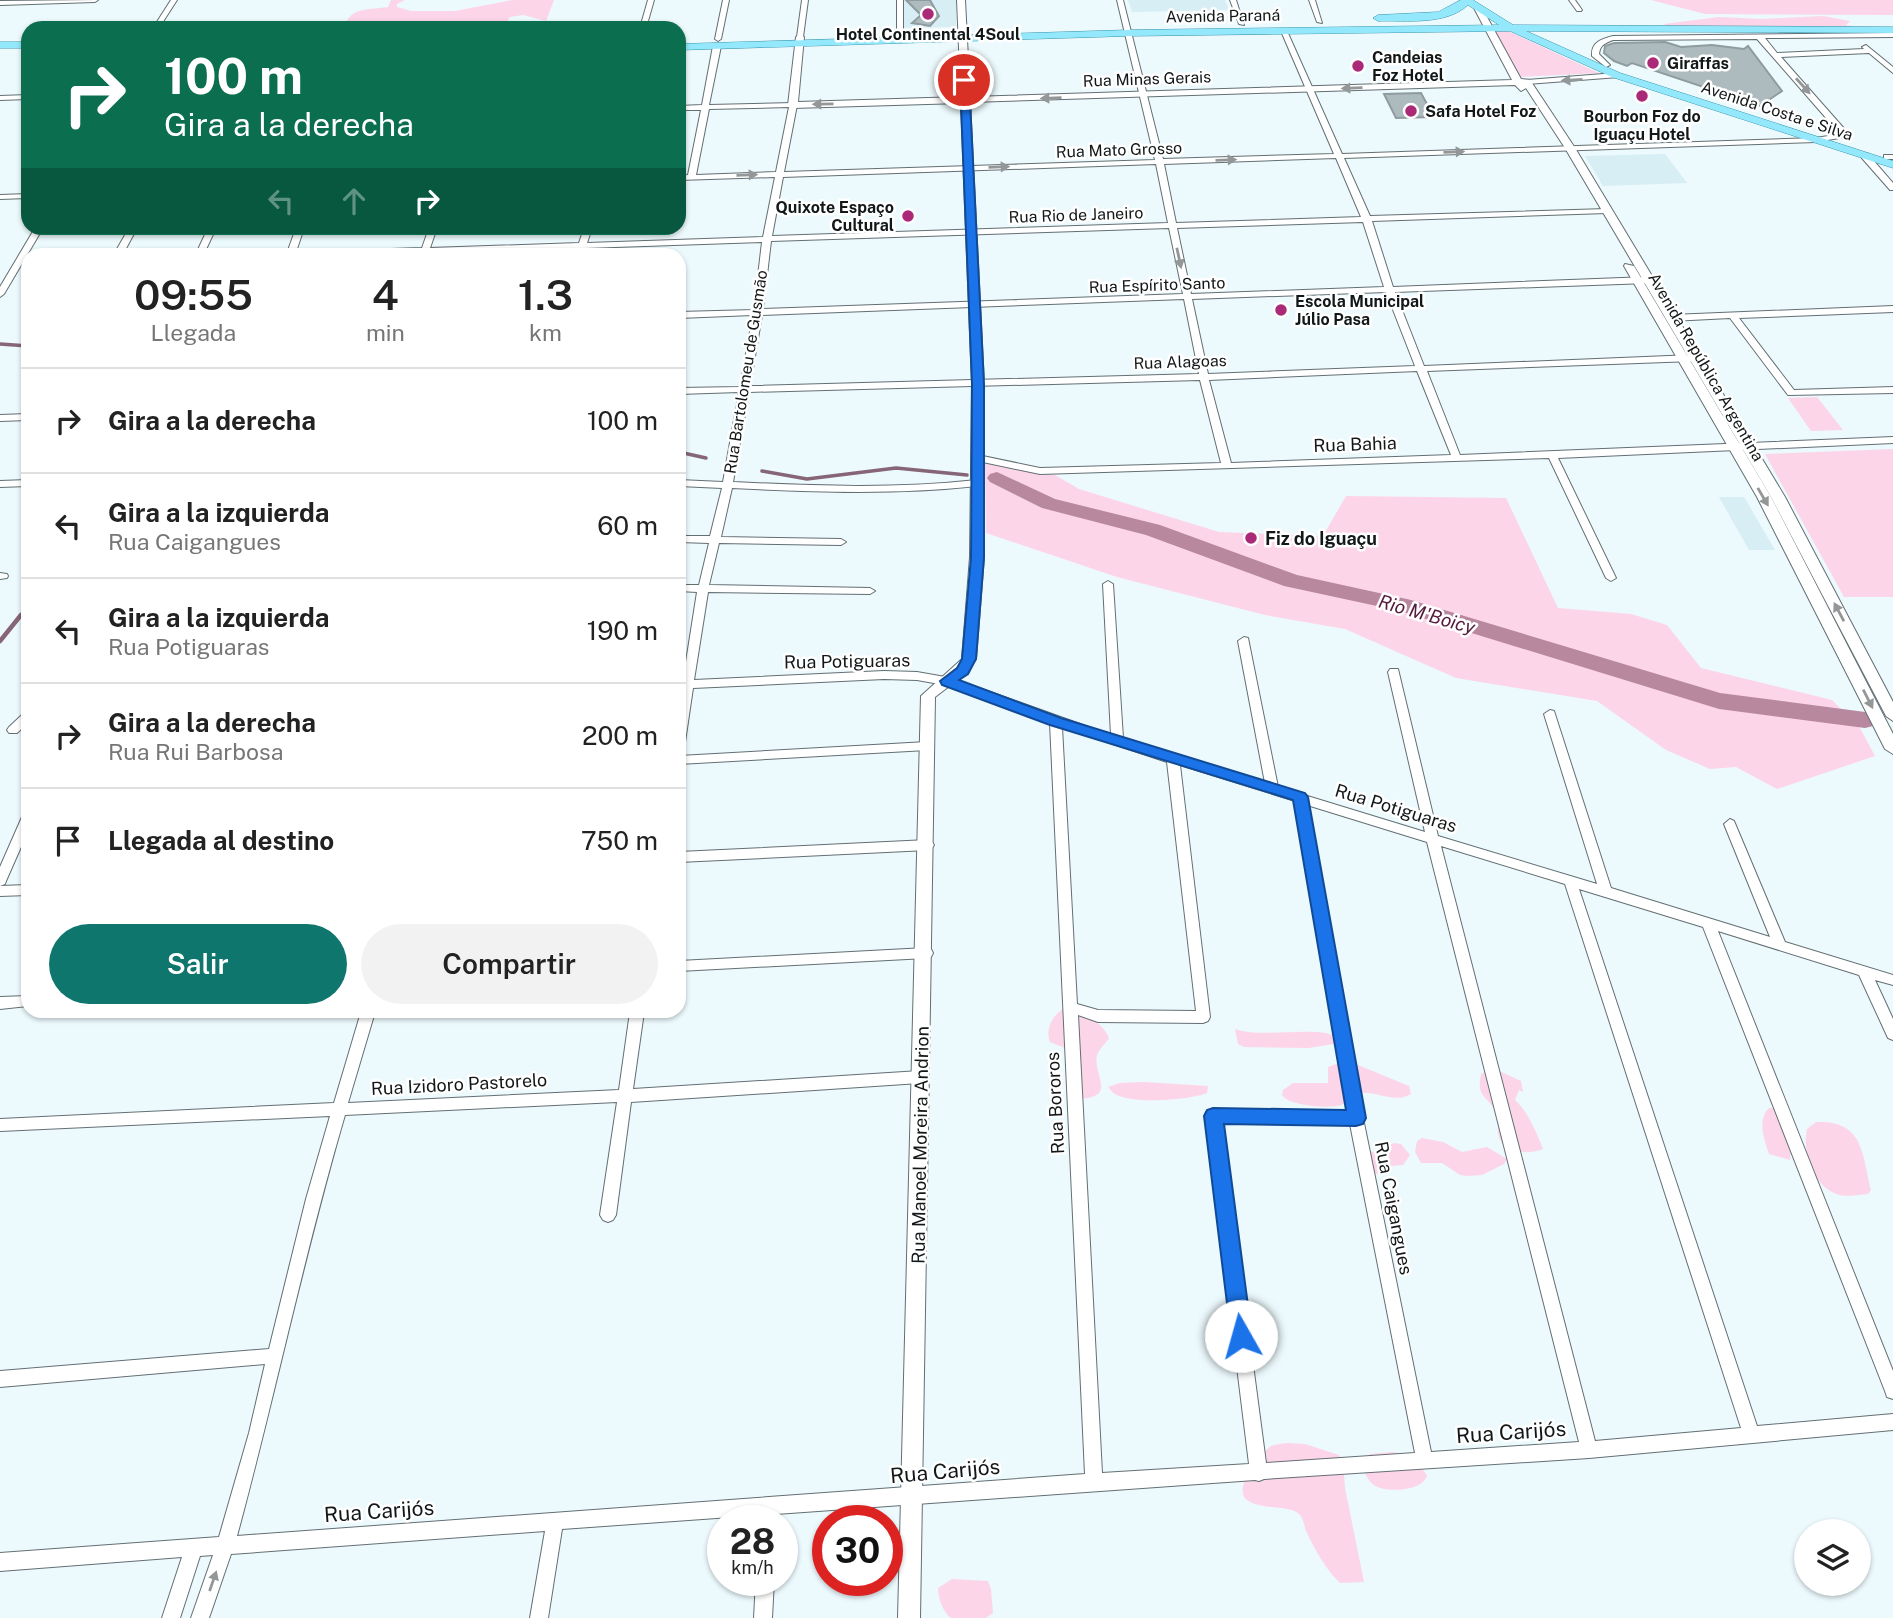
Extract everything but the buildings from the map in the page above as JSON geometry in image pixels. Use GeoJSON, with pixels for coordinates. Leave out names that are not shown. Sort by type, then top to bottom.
{"type":"FeatureCollection","features":[{"type":"Feature","properties":{"kind":"main road"},"geometry":{"type":"LineString","coordinates":[[947,681],[963,671],[969,659],[977,557],[978,384],[961,0]]}},
{"type":"Feature","properties":{"kind":"main road"},"geometry":{"type":"LineString","coordinates":[[1300,24],[1443,14],[1458,10],[1467,0]]}},
{"type":"Feature","properties":{"kind":"main road","name":"Avenida República Argentina"},"geometry":{"type":"LineString","coordinates":[[1467,0],[1478,4],[1503,24],[1522,82],[1565,148],[1740,447],[1893,749]]}},
{"type":"Feature","properties":{"kind":"main road"},"geometry":{"type":"LineString","coordinates":[[1568,16],[1595,16]]}},
{"type":"Feature","properties":{"kind":"main road"},"geometry":{"type":"LineString","coordinates":[[1672,17],[1702,22]]}},
{"type":"Feature","properties":{"kind":"main road","name":"Avenida Paraná"},"geometry":{"type":"LineString","coordinates":[[686,46],[1242,24],[1893,23]]}},
{"type":"Feature","properties":{"kind":"main road","name":"Avenida Paraná"},"geometry":{"type":"LineString","coordinates":[[1127,29],[1284,31],[1503,24],[1893,32]]}},
{"type":"Feature","properties":{"kind":"main road"},"geometry":{"type":"LineString","coordinates":[[1503,24],[1543,45]]}},
{"type":"Feature","properties":{"kind":"main road","name":"Avenida Costa e Silva"},"geometry":{"type":"LineString","coordinates":[[1503,24],[1543,45],[1616,75],[1864,155],[1891,160]]}},
{"type":"Feature","properties":{"kind":"main road","name":"Avenida Costa e Silva"},"geometry":{"type":"LineString","coordinates":[[1503,24],[1683,93],[1830,138],[1891,160]]}},
{"type":"Feature","properties":{"kind":"main road"},"geometry":{"type":"LineString","coordinates":[[1577,53],[1569,46],[1570,38],[1596,28]]}},
{"type":"Feature","properties":{"kind":"main road"},"geometry":{"type":"LineString","coordinates":[[1643,28],[1684,36]]}},
{"type":"Feature","properties":{"kind":"main road","name":"Avenida Paraná"},"geometry":{"type":"LineString","coordinates":[[799,40],[900,34],[962,35]]}},
{"type":"Feature","properties":{"kind":"main road","name":"Rua Bartolomeu de Gusmão"},"geometry":{"type":"LineString","coordinates":[[793,105],[799,40]]}},
{"type":"Feature","properties":{"kind":"main road","name":"Avenida Paraná"},"geometry":{"type":"LineString","coordinates":[[686,41],[717,43]]}},
{"type":"Feature","properties":{"kind":"main road"},"geometry":{"type":"LineString","coordinates":[[0,45],[21,45]]}},
{"type":"Feature","properties":{"kind":"main road"},"geometry":{"type":"LineString","coordinates":[[0,51],[21,51]]}},
{"type":"Feature","properties":{"kind":"main road","name":"Rua Minas Gerais"},"geometry":{"type":"LineString","coordinates":[[793,105],[1522,82]]}},
{"type":"Feature","properties":{"kind":"main road","name":"Avenida República Argentina"},"geometry":{"type":"LineString","coordinates":[[1643,280],[1671,318],[1688,358]]}},
{"type":"Feature","properties":{"kind":"main road","name":"Avenida República Argentina"},"geometry":{"type":"LineString","coordinates":[[1740,447],[1778,497],[1893,716]]}},
{"type":"Feature","properties":{"kind":"main road","name":"Rua Manoel Moreira Andrion"},"geometry":{"type":"LineString","coordinates":[[909,1618],[920,1077],[926,953],[928,696],[934,688],[947,681]]}},
{"type":"Feature","properties":{"kind":"street"},"geometry":{"type":"LineString","coordinates":[[0,3],[95,0]]}},
{"type":"Feature","properties":{"kind":"street"},"geometry":{"type":"LineString","coordinates":[[160,21],[174,0]]}},
{"type":"Feature","properties":{"kind":"street"},"geometry":{"type":"LineString","coordinates":[[645,21],[651,0]]}},
{"type":"Feature","properties":{"kind":"street"},"geometry":{"type":"LineString","coordinates":[[692,177],[726,0]]}},
{"type":"Feature","properties":{"kind":"street","name":"Rua Bartolomeu de Gusmão"},"geometry":{"type":"LineString","coordinates":[[799,40],[805,0]]}},
{"type":"Feature","properties":{"kind":"street"},"geometry":{"type":"LineString","coordinates":[[900,0],[900,34]]}},
{"type":"Feature","properties":{"kind":"street"},"geometry":{"type":"LineString","coordinates":[[1120,0],[1160,163],[1203,377],[1227,466]]}},
{"type":"Feature","properties":{"kind":"street"},"geometry":{"type":"LineString","coordinates":[[1233,0],[1242,24]]}},
{"type":"Feature","properties":{"kind":"street"},"geometry":{"type":"LineString","coordinates":[[1312,0],[1320,22]]}},
{"type":"Feature","properties":{"kind":"street"},"geometry":{"type":"LineString","coordinates":[[1572,0],[1579,10]]}},
{"type":"Feature","properties":{"kind":"street"},"geometry":{"type":"LineString","coordinates":[[1284,31],[1367,220],[1390,290],[1457,458]]}},
{"type":"Feature","properties":{"kind":"street"},"geometry":{"type":"LineString","coordinates":[[1606,65],[1595,54],[1600,42],[1613,38],[1852,35],[1893,32]]}},
{"type":"Feature","properties":{"kind":"street"},"geometry":{"type":"LineString","coordinates":[[1758,35],[1844,132],[1843,137],[1830,138]]}},
{"type":"Feature","properties":{"kind":"street"},"geometry":{"type":"LineString","coordinates":[[1852,35],[1893,71]]}},
{"type":"Feature","properties":{"kind":"street"},"geometry":{"type":"LineString","coordinates":[[1776,55],[1870,51]]}},
{"type":"Feature","properties":{"kind":"street","name":"Rua Minas Gerais"},"geometry":{"type":"LineString","coordinates":[[1522,82],[1616,75]]}},
{"type":"Feature","properties":{"kind":"street"},"geometry":{"type":"LineString","coordinates":[[0,98],[21,97]]}},
{"type":"Feature","properties":{"kind":"street","name":"Rua Bartolomeu de Gusmão"},"geometry":{"type":"LineString","coordinates":[[686,671],[727,486],[758,313],[778,174],[793,105]]}},
{"type":"Feature","properties":{"kind":"street","name":"Rua Minas Gerais"},"geometry":{"type":"LineString","coordinates":[[686,108],[793,105]]}},
{"type":"Feature","properties":{"kind":"street","name":"Rua Mato Grosso"},"geometry":{"type":"LineString","coordinates":[[686,177],[1830,138]]}},
{"type":"Feature","properties":{"kind":"street"},"geometry":{"type":"LineString","coordinates":[[1864,155],[1893,188]]}},
{"type":"Feature","properties":{"kind":"street"},"geometry":{"type":"LineString","coordinates":[[0,197],[21,196]]}},
{"type":"Feature","properties":{"kind":"street","name":"Rua Rio de Janeiro"},"geometry":{"type":"LineString","coordinates":[[523,248],[1602,211]]}},
{"type":"Feature","properties":{"kind":"street"},"geometry":{"type":"LineString","coordinates":[[581,248],[586,235]]}},
{"type":"Feature","properties":{"kind":"street"},"geometry":{"type":"LineString","coordinates":[[0,294],[21,258]]}},
{"type":"Feature","properties":{"kind":"street"},"geometry":{"type":"LineString","coordinates":[[16,267],[21,267]]}},
{"type":"Feature","properties":{"kind":"street","name":"Rua Espírito Santo"},"geometry":{"type":"LineString","coordinates":[[686,315],[1643,280]]}},
{"type":"Feature","properties":{"kind":"street"},"geometry":{"type":"LineString","coordinates":[[1671,318],[1893,309]]}},
{"type":"Feature","properties":{"kind":"street"},"geometry":{"type":"LineString","coordinates":[[1733,316],[1791,393],[1893,390]]}},
{"type":"Feature","properties":{"kind":"street","name":"Rua Alagoas"},"geometry":{"type":"LineString","coordinates":[[686,391],[1203,377],[1688,358]]}},
{"type":"Feature","properties":{"kind":"street"},"geometry":{"type":"LineString","coordinates":[[0,418],[21,417]]}},
{"type":"Feature","properties":{"kind":"street","name":"Rua Bahia"},"geometry":{"type":"LineString","coordinates":[[978,458],[1040,471],[1552,455],[1893,440]]}},
{"type":"Feature","properties":{"kind":"street"},"geometry":{"type":"LineString","coordinates":[[1552,455],[1611,578]]}},
{"type":"Feature","properties":{"kind":"street"},"geometry":{"type":"LineString","coordinates":[[0,484],[21,483]]}},
{"type":"Feature","properties":{"kind":"street"},"geometry":{"type":"LineString","coordinates":[[686,483],[930,488],[977,483]]}},
{"type":"Feature","properties":{"kind":"street"},"geometry":{"type":"LineString","coordinates":[[686,539],[841,542]]}},
{"type":"Feature","properties":{"kind":"street"},"geometry":{"type":"LineString","coordinates":[[1108,584],[1117,740]]}},
{"type":"Feature","properties":{"kind":"street"},"geometry":{"type":"LineString","coordinates":[[686,588],[870,591]]}},
{"type":"Feature","properties":{"kind":"street"},"geometry":{"type":"LineString","coordinates":[[1244,641],[1272,788]]}},
{"type":"Feature","properties":{"kind":"street"},"geometry":{"type":"LineString","coordinates":[[1394,672],[1432,837],[1589,1450]]}},
{"type":"Feature","properties":{"kind":"street","name":"Rua Potiguaras"},"geometry":{"type":"LineString","coordinates":[[686,685],[884,675],[917,676],[947,681],[1056,722],[1173,759],[1893,980]]}},
{"type":"Feature","properties":{"kind":"street"},"geometry":{"type":"LineString","coordinates":[[1550,714],[1606,893]]}},
{"type":"Feature","properties":{"kind":"street","name":"Rua Bororos"},"geometry":{"type":"LineString","coordinates":[[1056,722],[1094,1482]]}},
{"type":"Feature","properties":{"kind":"street"},"geometry":{"type":"LineString","coordinates":[[13,730],[21,723]]}},
{"type":"Feature","properties":{"kind":"street"},"geometry":{"type":"LineString","coordinates":[[686,760],[927,746]]}},
{"type":"Feature","properties":{"kind":"street"},"geometry":{"type":"LineString","coordinates":[[1069,1007],[1098,1016],[1203,1017],[1173,759]]}},
{"type":"Feature","properties":{"kind":"street","name":"Rua Caigangues"},"geometry":{"type":"LineString","coordinates":[[1300,797],[1356,1118],[1426,1461]]}},
{"type":"Feature","properties":{"kind":"street"},"geometry":{"type":"LineString","coordinates":[[1730,824],[1780,946]]}},
{"type":"Feature","properties":{"kind":"street"},"geometry":{"type":"LineString","coordinates":[[0,881],[21,833]]}},
{"type":"Feature","properties":{"kind":"street"},"geometry":{"type":"LineString","coordinates":[[686,857],[928,845]]}},
{"type":"Feature","properties":{"kind":"street"},"geometry":{"type":"LineString","coordinates":[[1570,880],[1752,1436]]}},
{"type":"Feature","properties":{"kind":"street"},"geometry":{"type":"LineString","coordinates":[[0,891],[21,890]]}},
{"type":"Feature","properties":{"kind":"street"},"geometry":{"type":"LineString","coordinates":[[1708,923],[1893,1391]]}},
{"type":"Feature","properties":{"kind":"street"},"geometry":{"type":"LineString","coordinates":[[686,967],[926,953]]}},
{"type":"Feature","properties":{"kind":"street"},"geometry":{"type":"LineString","coordinates":[[1864,971],[1893,1034]]}},
{"type":"Feature","properties":{"kind":"street"},"geometry":{"type":"LineString","coordinates":[[0,1003],[21,1002]]}},
{"type":"Feature","properties":{"kind":"street"},"geometry":{"type":"LineString","coordinates":[[200,1618],[226,1544],[257,1433],[313,1199],[366,1018]]}},
{"type":"Feature","properties":{"kind":"street"},"geometry":{"type":"LineString","coordinates":[[608,1215],[636,1018]]}},
{"type":"Feature","properties":{"kind":"street","name":"Rua Izidoro Pastorelo"},"geometry":{"type":"LineString","coordinates":[[0,1125],[624,1096],[920,1077]]}},
{"type":"Feature","properties":{"kind":"street"},"geometry":{"type":"LineString","coordinates":[[1259,1473],[1213,1116],[1356,1118]]}},
{"type":"Feature","properties":{"kind":"street"},"geometry":{"type":"LineString","coordinates":[[0,1378],[275,1356]]}},
{"type":"Feature","properties":{"kind":"street","name":"Rua Carijós"},"geometry":{"type":"LineString","coordinates":[[798,1510],[913,1497],[1094,1482],[1589,1450],[1893,1422]]}},
{"type":"Feature","properties":{"kind":"street","name":"Rua Carijós"},"geometry":{"type":"LineString","coordinates":[[0,1562],[555,1521],[707,1516]]}},
{"type":"Feature","properties":{"kind":"street"},"geometry":{"type":"LineString","coordinates":[[539,1618],[555,1521]]}},
{"type":"Feature","properties":{"kind":"street"},"geometry":{"type":"LineString","coordinates":[[171,1618],[194,1548]]}},
{"type":"Feature","properties":{"kind":"street"},"geometry":{"type":"LineString","coordinates":[[763,1618],[764,1596]]}},
{"type":"Feature","properties":{"kind":"shaded area"},"geometry":{"type":"Polygon","coordinates":[[[391,0],[405,0],[397,4],[397,7],[411,11],[455,11],[512,0],[554,0],[546,21],[523,15],[510,17],[507,21],[347,21],[356,12],[388,7],[391,0]]]}},
{"type":"Feature","properties":{"kind":"shaded area"},"geometry":{"type":"Polygon","coordinates":[[[901,0],[956,0],[956,27],[901,28],[901,0]]]}},
{"type":"Feature","properties":{"kind":"shaded area"},"geometry":{"type":"Polygon","coordinates":[[[1128,0],[1225,0],[1229,10],[1132,12],[1128,0]]]}},
{"type":"Feature","properties":{"kind":"shaded area"},"geometry":{"type":"Polygon","coordinates":[[[1651,0],[1893,0],[1893,15],[1705,14],[1651,0]]]}},
{"type":"Feature","properties":{"kind":"shaded area"},"geometry":{"type":"Polygon","coordinates":[[[1823,16],[1850,21],[1846,25],[1875,31],[1865,34],[1696,31],[1669,28],[1664,24],[1719,17],[1762,19],[1823,16]]]}},
{"type":"Feature","properties":{"kind":"shaded area"},"geometry":{"type":"Polygon","coordinates":[[[1495,30],[1506,30],[1599,73],[1520,77],[1495,30]]]}},
{"type":"Feature","properties":{"kind":"shaded area"},"geometry":{"type":"Polygon","coordinates":[[[1665,154],[1687,183],[1603,186],[1585,156],[1665,154]]]}},
{"type":"Feature","properties":{"kind":"shaded area"},"geometry":{"type":"Polygon","coordinates":[[[1817,397],[1843,430],[1811,431],[1788,398],[1817,397]]]}},
{"type":"Feature","properties":{"kind":"shaded area"},"geometry":{"type":"Polygon","coordinates":[[[1893,449],[1893,597],[1844,597],[1765,454],[1893,449]]]}},
{"type":"Feature","properties":{"kind":"shaded area"},"geometry":{"type":"Polygon","coordinates":[[[985,463],[1055,475],[1079,489],[1219,532],[1323,536],[1346,496],[1506,498],[1558,608],[1631,614],[1667,625],[1701,668],[1832,700],[1860,728],[1875,756],[1777,789],[1736,767],[1710,769],[1666,750],[1597,701],[1456,678],[1345,629],[1265,615],[1117,577],[986,533],[985,463]]]}},
{"type":"Feature","properties":{"kind":"shaded area"},"geometry":{"type":"Polygon","coordinates":[[[1719,497],[1744,497],[1775,550],[1749,550],[1719,497]]]}},
{"type":"Feature","properties":{"kind":"shaded area"},"geometry":{"type":"Polygon","coordinates":[[[1063,1009],[1096,1022],[1109,1038],[1096,1058],[1101,1088],[1098,1094],[1091,1097],[1077,1099],[1075,1052],[1050,1042],[1050,1024],[1063,1009]]]}},
{"type":"Feature","properties":{"kind":"shaded area"},"geometry":{"type":"Polygon","coordinates":[[[1235,1029],[1259,1033],[1316,1032],[1337,1037],[1339,1043],[1309,1048],[1244,1047],[1238,1044],[1235,1029]]]}},
{"type":"Feature","properties":{"kind":"shaded area"},"geometry":{"type":"Polygon","coordinates":[[[1339,1063],[1358,1065],[1409,1086],[1411,1094],[1392,1098],[1360,1093],[1343,1104],[1328,1107],[1292,1102],[1282,1095],[1283,1090],[1293,1083],[1328,1083],[1328,1067],[1339,1063]]]}},
{"type":"Feature","properties":{"kind":"shaded area"},"geometry":{"type":"Polygon","coordinates":[[[1490,1069],[1521,1081],[1523,1092],[1519,1090],[1515,1100],[1528,1116],[1543,1149],[1516,1151],[1500,1140],[1499,1120],[1480,1088],[1481,1074],[1490,1069]]]}},
{"type":"Feature","properties":{"kind":"shaded area"},"geometry":{"type":"Polygon","coordinates":[[[1120,1083],[1208,1086],[1207,1093],[1199,1095],[1148,1100],[1125,1098],[1114,1094],[1108,1087],[1120,1083]]]}},
{"type":"Feature","properties":{"kind":"shaded area"},"geometry":{"type":"Polygon","coordinates":[[[1769,1108],[1776,1108],[1791,1148],[1790,1160],[1769,1154],[1762,1124],[1769,1108]]]}},
{"type":"Feature","properties":{"kind":"shaded area"},"geometry":{"type":"Polygon","coordinates":[[[1816,1122],[1832,1123],[1852,1133],[1862,1152],[1871,1190],[1868,1194],[1838,1195],[1826,1188],[1814,1174],[1806,1137],[1807,1129],[1816,1122]]]}},
{"type":"Feature","properties":{"kind":"shaded area"},"geometry":{"type":"Polygon","coordinates":[[[1422,1138],[1443,1142],[1462,1152],[1487,1147],[1507,1159],[1504,1164],[1482,1175],[1460,1175],[1442,1163],[1421,1163],[1415,1152],[1417,1141],[1422,1138]]]}},
{"type":"Feature","properties":{"kind":"shaded area"},"geometry":{"type":"Polygon","coordinates":[[[1394,1143],[1401,1144],[1410,1155],[1403,1165],[1390,1166],[1381,1174],[1367,1173],[1364,1153],[1377,1151],[1394,1143]]]}},
{"type":"Feature","properties":{"kind":"shaded area"},"geometry":{"type":"Polygon","coordinates":[[[1305,1444],[1339,1455],[1343,1462],[1345,1488],[1364,1582],[1340,1583],[1335,1578],[1307,1533],[1302,1518],[1295,1511],[1253,1503],[1243,1495],[1245,1480],[1260,1456],[1271,1446],[1305,1444]]]}},
{"type":"Feature","properties":{"kind":"shaded area"},"geometry":{"type":"Polygon","coordinates":[[[1393,1452],[1417,1463],[1427,1476],[1424,1481],[1414,1487],[1400,1490],[1380,1488],[1371,1482],[1362,1467],[1370,1454],[1393,1452]]]}},
{"type":"Feature","properties":{"kind":"shaded area"},"geometry":{"type":"Polygon","coordinates":[[[952,1579],[988,1581],[993,1613],[986,1618],[951,1618],[942,1604],[938,1588],[952,1579]]]}},
{"type":"Feature","properties":{"kind":"waterway","name":"Rio M'Boicy"},"geometry":{"type":"LineString","coordinates":[[0,344],[21,346]]}},
{"type":"Feature","properties":{"kind":"waterway","name":"Rio M'Boicy"},"geometry":{"type":"LineString","coordinates":[[686,454],[706,458]]}},
{"type":"Feature","properties":{"kind":"waterway","name":"Rio M'Boicy"},"geometry":{"type":"LineString","coordinates":[[762,471],[807,479],[896,468],[967,475]]}},
{"type":"Feature","properties":{"kind":"waterway","name":"Rio M'Boicy"},"geometry":{"type":"LineString","coordinates":[[997,478],[1049,504],[1153,530],[1292,581],[1403,605],[1719,701],[1865,720]]}},
{"type":"Feature","properties":{"kind":"waterway"},"geometry":{"type":"LineString","coordinates":[[0,641],[21,615]]}},
{"type":"Feature","properties":{"kind":"place","name":"Hotel Continental 4Soul"},"geometry":{"type":"Point","coordinates":[928,14]}},
{"type":"Feature","properties":{"kind":"place","name":"Giraffas"},"geometry":{"type":"Point","coordinates":[1653,63]}},
{"type":"Feature","properties":{"kind":"place","name":"Candeias Foz Hotel"},"geometry":{"type":"Point","coordinates":[1358,66]}},
{"type":"Feature","properties":{"kind":"place","name":"Bourbon Foz do Iguaçu Hotel"},"geometry":{"type":"Point","coordinates":[1642,96]}},
{"type":"Feature","properties":{"kind":"place","name":"Safa Hotel Foz"},"geometry":{"type":"Point","coordinates":[1411,111]}},
{"type":"Feature","properties":{"kind":"place","name":"Quixote Espaço Cultural"},"geometry":{"type":"Point","coordinates":[908,216]}},
{"type":"Feature","properties":{"kind":"place","name":"Escola Municipal Júlio Pasa"},"geometry":{"type":"Point","coordinates":[1281,310]}},
{"type":"Feature","properties":{"kind":"place","name":"Fiz do Iguaçu"},"geometry":{"type":"Point","coordinates":[1251,538]}},
{"type":"Feature","properties":{"kind":"route"},"geometry":{"type":"LineString","coordinates":[[964,80],[978,384],[977,557],[969,659],[963,671],[947,681],[1056,722],[1300,797],[1356,1118],[1213,1116],[1241,1336]]}}]}
